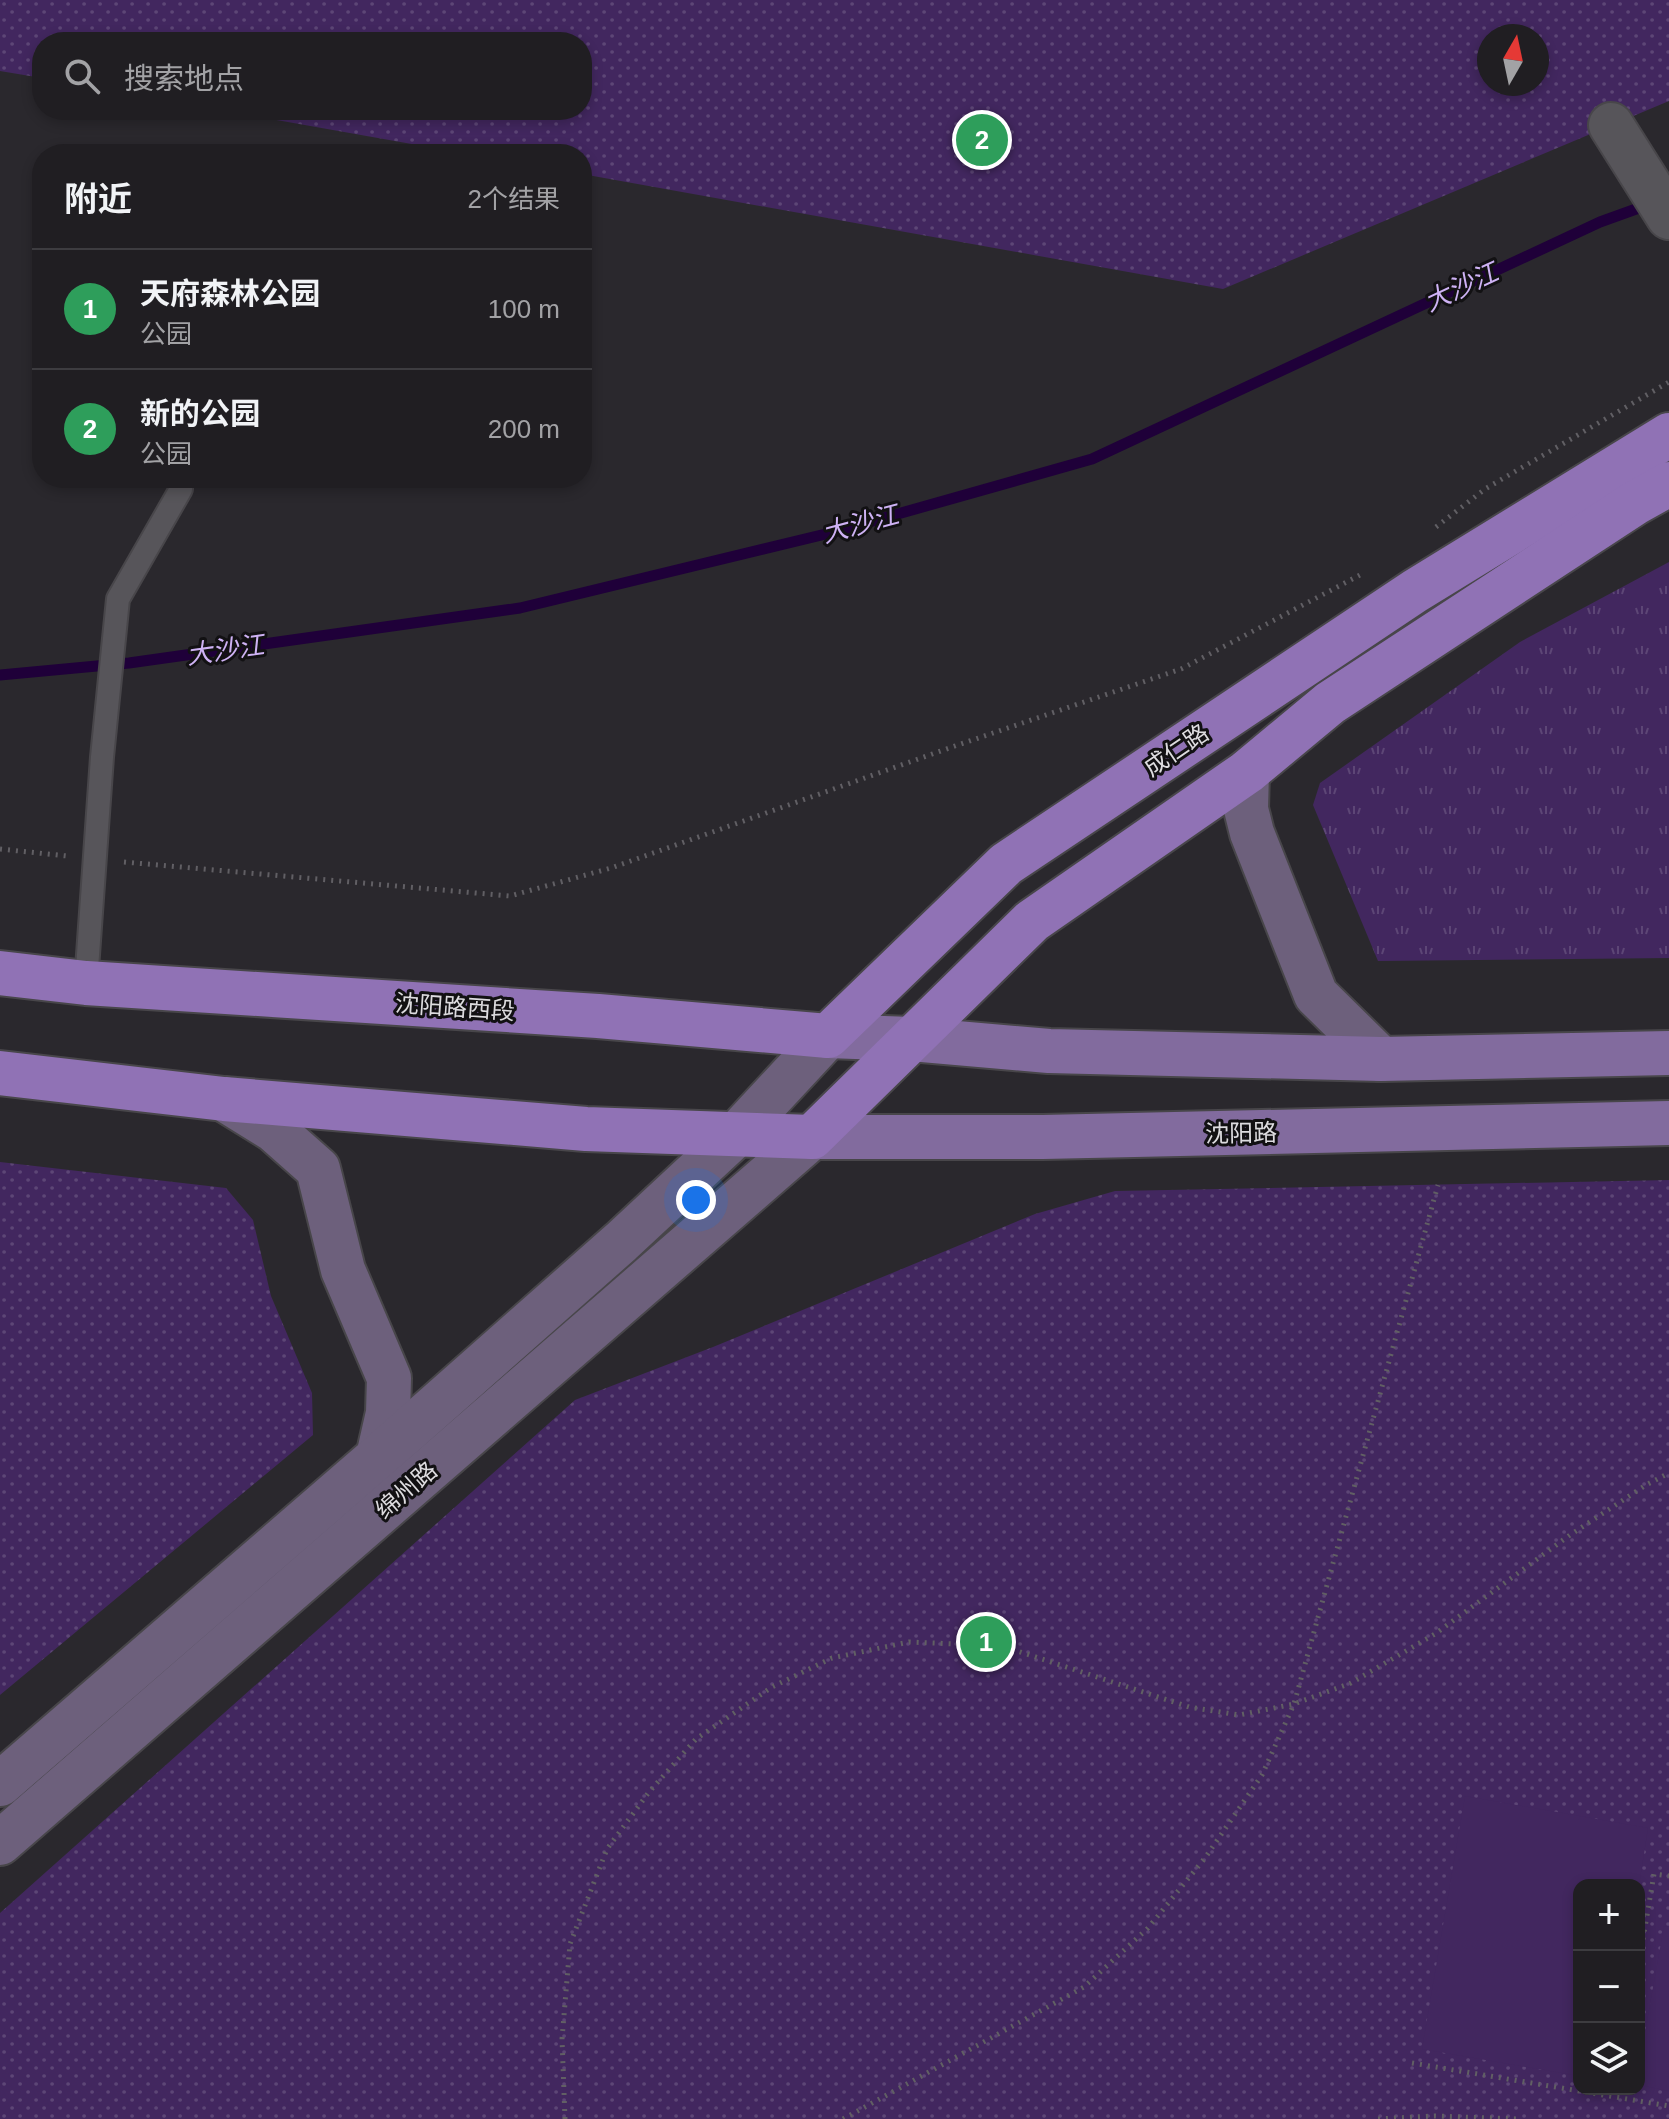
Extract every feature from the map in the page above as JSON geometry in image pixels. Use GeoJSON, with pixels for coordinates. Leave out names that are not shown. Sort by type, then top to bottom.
{"type":"FeatureCollection","features":[{"type":"Feature","properties":{"kind":"highway","name":"成仁路"},"geometry":{"type":"LineString","coordinates":[[828,1036],[1006,864],[1415,591],[1669,435]]}},
{"type":"Feature","properties":{"kind":"highway"},"geometry":{"type":"LineString","coordinates":[[0,1073],[224,1099],[586,1129],[812,1137],[1032,921],[1247,772],[1330,703],[1635,503],[1669,484]]}},
{"type":"Feature","properties":{"kind":"highway","name":"沈阳路西段"},"geometry":{"type":"LineString","coordinates":[[0,973],[86,983],[598,1016],[828,1036]]}},
{"type":"Feature","properties":{"kind":"main road"},"geometry":{"type":"LineString","coordinates":[[1247,772],[1246,809],[1252,833],[1316,995],[1381,1059]]}},
{"type":"Feature","properties":{"kind":"main road","name":"沈阳路西段"},"geometry":{"type":"LineString","coordinates":[[828,1036],[911,1039]]}},
{"type":"Feature","properties":{"kind":"main road","name":"成仁路"},"geometry":{"type":"LineString","coordinates":[[737,1134],[828,1036]]}},
{"type":"Feature","properties":{"kind":"main road"},"geometry":{"type":"LineString","coordinates":[[911,1039],[1049,1051],[1381,1059],[1669,1053]]}},
{"type":"Feature","properties":{"kind":"main road"},"geometry":{"type":"LineString","coordinates":[[224,1099],[274,1130],[318,1169],[343,1270],[389,1378],[388,1413],[378,1457]]}},
{"type":"Feature","properties":{"kind":"main road","name":"沈阳路"},"geometry":{"type":"LineString","coordinates":[[812,1137],[1059,1137],[1669,1123]]}},
{"type":"Feature","properties":{"kind":"main road","name":"绵州路"},"geometry":{"type":"LineString","coordinates":[[0,1784],[378,1457],[621,1242],[737,1134]]}},
{"type":"Feature","properties":{"kind":"main road","name":"绵州路"},"geometry":{"type":"LineString","coordinates":[[0,1843],[812,1137]]}},
{"type":"Feature","properties":{"kind":"street"},"geometry":{"type":"LineString","coordinates":[[1611,125],[1669,217]]}},
{"type":"Feature","properties":{"kind":"lane"},"geometry":{"type":"LineString","coordinates":[[86,983],[102,757],[118,599],[181,489]]}},
{"type":"Feature","properties":{"kind":"path"},"geometry":{"type":"LineString","coordinates":[[1425,535],[1485,489],[1669,382]]}},
{"type":"Feature","properties":{"kind":"path"},"geometry":{"type":"LineString","coordinates":[[0,849],[510,896],[611,868],[1181,669],[1373,568]]}},
{"type":"Feature","properties":{"kind":"path"},"geometry":{"type":"LineString","coordinates":[[843,2119],[1084,1987],[1148,1928],[1205,1858],[1262,1775],[1294,1704],[1438,1185]]}},
{"type":"Feature","properties":{"kind":"path"},"geometry":{"type":"LineString","coordinates":[[565,2119],[562,2039],[570,1944],[607,1849],[649,1792],[696,1739],[772,1687],[832,1658],[909,1642],[1002,1646],[1189,1707],[1239,1715],[1294,1704],[1351,1683],[1435,1634],[1570,1535],[1669,1473]]}},
{"type":"Feature","properties":{"kind":"path"},"geometry":{"type":"LineString","coordinates":[[1641,1951],[1654,1874],[1669,1876]]}},
{"type":"Feature","properties":{"kind":"path"},"geometry":{"type":"LineString","coordinates":[[1412,2063],[1669,2106]]}},
{"type":"Feature","properties":{"kind":"path"},"geometry":{"type":"LineString","coordinates":[[1378,2119],[1434,2116],[1519,2119]]}},
{"type":"Feature","properties":{"kind":"green space"},"geometry":{"type":"Polygon","coordinates":[[[0,0],[1669,0],[1669,101],[1223,289],[592,176],[592,144],[412,144],[277,120],[592,120],[592,32],[32,32],[32,76],[0,71],[0,0]]]}},
{"type":"Feature","properties":{"kind":"green space"},"geometry":{"type":"Polygon","coordinates":[[[1669,562],[1669,958],[1378,961],[1313,805],[1320,783],[1520,642],[1669,562]]]}},
{"type":"Feature","properties":{"kind":"green space"},"geometry":{"type":"Polygon","coordinates":[[[0,1162],[226,1188],[253,1220],[271,1296],[312,1393],[313,1435],[0,1695],[0,1162]]]}},
{"type":"Feature","properties":{"kind":"green space"},"geometry":{"type":"Polygon","coordinates":[[[1669,1180],[1669,2119],[0,2119],[0,1913],[575,1400],[713,1347],[1035,1214],[1115,1191],[1669,1180]]]}},
{"type":"Feature","properties":{"kind":"green space"},"geometry":{"type":"Polygon","coordinates":[[[1465,1796],[1648,1828],[1640,1879],[1573,1879],[1573,2075],[1422,2049],[1465,1796]]]}},
{"type":"Feature","properties":{"kind":"green space"},"geometry":{"type":"Polygon","coordinates":[[[1664,1926],[1669,1927],[1669,2091],[1645,2086],[1645,2032],[1664,1926]]]}},
{"type":"Feature","properties":{"kind":"waterway","name":"大沙江"},"geometry":{"type":"LineString","coordinates":[[0,675],[129,663],[520,608],[834,532],[1092,459],[1600,222],[1650,204]]}},
{"type":"Feature","properties":{"kind":"place","name":"新的公园"},"geometry":{"type":"Point","coordinates":[982,140]}},
{"type":"Feature","properties":{"kind":"place","name":"天府森林公园"},"geometry":{"type":"Point","coordinates":[986,1642]}}]}
